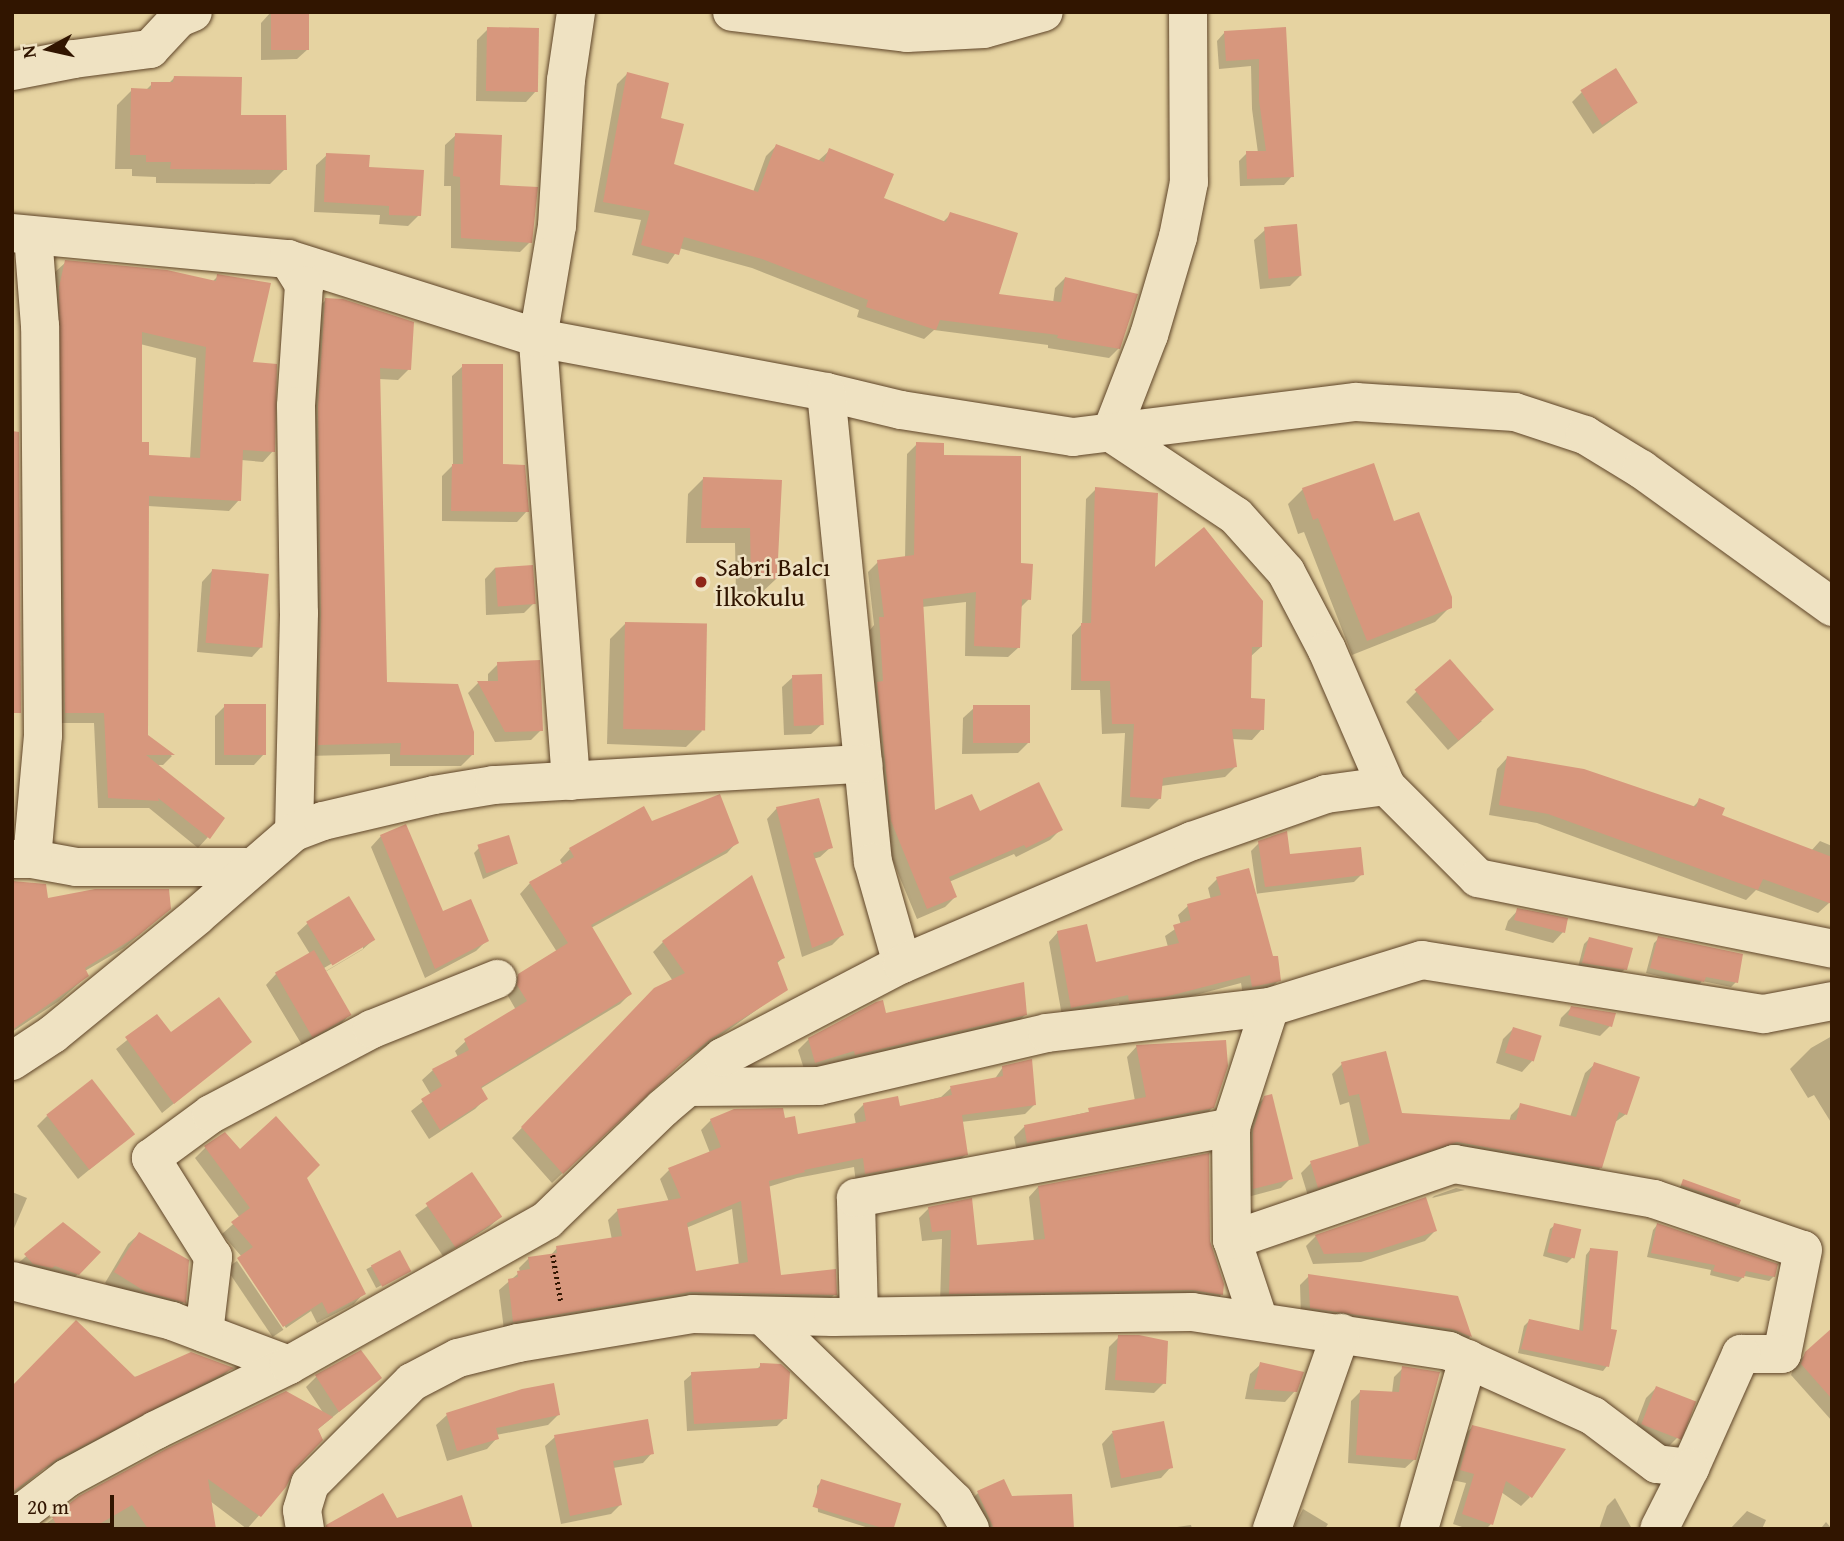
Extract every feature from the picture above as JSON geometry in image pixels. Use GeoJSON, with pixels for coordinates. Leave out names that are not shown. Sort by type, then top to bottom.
{"type":"FeatureCollection","features":[{"type":"Feature","properties":{"kind":"street"},"geometry":{"type":"LineString","coordinates":[[12,71],[150,49],[179,18],[192,12]]}},
{"type":"Feature","properties":{"kind":"street"},"geometry":{"type":"LineString","coordinates":[[571,781],[538,338],[557,226],[566,80],[576,12]]}},
{"type":"Feature","properties":{"kind":"street"},"geometry":{"type":"LineString","coordinates":[[732,12],[907,33],[951,22],[984,29],[1044,12]]}},
{"type":"Feature","properties":{"kind":"street"},"geometry":{"type":"LineString","coordinates":[[1111,433],[1149,335],[1178,237],[1189,182],[1188,12]]}},
{"type":"Feature","properties":{"kind":"street"},"geometry":{"type":"LineString","coordinates":[[253,867],[76,867],[22,859],[43,735],[40,326],[23,234],[288,259],[538,338],[826,392],[901,410],[1073,437],[1356,402],[1515,412],[1585,435],[1641,469],[1832,607]]}},
{"type":"Feature","properties":{"kind":"street"},"geometry":{"type":"LineString","coordinates":[[288,259],[304,285],[296,406],[299,613],[295,832]]}},
{"type":"Feature","properties":{"kind":"street"},"geometry":{"type":"LineString","coordinates":[[826,392],[873,862],[902,964]]}},
{"type":"Feature","properties":{"kind":"street"},"geometry":{"type":"LineString","coordinates":[[1111,433],[1236,516],[1286,572],[1327,650],[1386,786],[1478,878],[1832,949]]}},
{"type":"Feature","properties":{"kind":"street"},"geometry":{"type":"LineString","coordinates":[[12,1061],[53,1034],[295,832],[323,821],[433,795],[494,785],[863,764]]}},
{"type":"Feature","properties":{"kind":"street"},"geometry":{"type":"LineString","coordinates":[[22,1520],[67,1478],[156,1430],[289,1365],[547,1220],[577,1188],[723,1057],[902,964],[1192,841],[1326,794],[1386,786]]}},
{"type":"Feature","properties":{"kind":"street"},"geometry":{"type":"LineString","coordinates":[[688,1087],[820,1086],[1047,1033],[1270,1007],[1422,960],[1764,1014],[1832,1001]]}},
{"type":"Feature","properties":{"kind":"street"},"geometry":{"type":"LineString","coordinates":[[204,1333],[213,1257],[151,1158],[211,1114],[372,1029],[497,979]]}},
{"type":"Feature","properties":{"kind":"street"},"geometry":{"type":"LineString","coordinates":[[1259,1321],[1232,1240],[1231,1127],[1270,1007]]}},
{"type":"Feature","properties":{"kind":"street"},"geometry":{"type":"LineString","coordinates":[[859,1316],[856,1198],[1231,1127]]}},
{"type":"Feature","properties":{"kind":"street"},"geometry":{"type":"LineString","coordinates":[[1232,1240],[1454,1164],[1654,1199],[1803,1250],[1782,1354],[1741,1354],[1690,1468],[1659,1529]]}},
{"type":"Feature","properties":{"kind":"street"},"geometry":{"type":"LineString","coordinates":[[12,1281],[89,1298],[204,1333],[289,1365]]}},
{"type":"Feature","properties":{"kind":"street"},"geometry":{"type":"LineString","coordinates":[[305,1529],[302,1510],[310,1484],[412,1382],[458,1358],[566,1334],[693,1314],[859,1316],[1192,1312],[1341,1333],[1449,1351],[1593,1416],[1657,1464],[1690,1468]]}},
{"type":"Feature","properties":{"kind":"street"},"geometry":{"type":"LineString","coordinates":[[762,1315],[954,1501],[971,1529]]}},
{"type":"Feature","properties":{"kind":"street"},"geometry":{"type":"LineString","coordinates":[[1272,1529],[1341,1333]]}},
{"type":"Feature","properties":{"kind":"street"},"geometry":{"type":"LineString","coordinates":[[1419,1529],[1468,1359]]}},
{"type":"Feature","properties":{"kind":"path"},"geometry":{"type":"LineString","coordinates":[[547,1220],[566,1334]]}},
{"type":"Feature","properties":{"kind":"building"},"geometry":{"type":"Polygon","coordinates":[[[271,12],[309,12],[309,50],[271,50],[271,12]]]}},
{"type":"Feature","properties":{"kind":"building"},"geometry":{"type":"Polygon","coordinates":[[[487,27],[539,28],[538,92],[486,91],[487,27]]]}},
{"type":"Feature","properties":{"kind":"building"},"geometry":{"type":"Polygon","coordinates":[[[1286,27],[1294,177],[1247,179],[1246,151],[1266,151],[1259,100],[1259,59],[1226,61],[1224,31],[1286,27]]]}},
{"type":"Feature","properties":{"kind":"building"},"geometry":{"type":"Polygon","coordinates":[[[1616,68],[1638,103],[1602,125],[1580,90],[1616,68]]]}},
{"type":"Feature","properties":{"kind":"building"},"geometry":{"type":"Polygon","coordinates":[[[627,72],[669,83],[661,118],[684,124],[674,164],[758,192],[776,144],[824,162],[829,148],[894,174],[884,198],[946,222],[950,212],[1018,233],[999,294],[1061,302],[1065,277],[1138,294],[1120,349],[1057,338],[1058,335],[940,320],[936,330],[866,307],[868,300],[762,259],[684,237],[679,255],[641,245],[650,211],[603,202],[627,72]]]}},
{"type":"Feature","properties":{"kind":"building"},"geometry":{"type":"Polygon","coordinates":[[[174,76],[242,77],[241,115],[286,115],[287,170],[170,169],[171,162],[146,162],[146,155],[130,155],[131,88],[151,89],[151,82],[173,82],[174,76]]]}},
{"type":"Feature","properties":{"kind":"building"},"geometry":{"type":"Polygon","coordinates":[[[455,133],[502,135],[500,185],[538,187],[532,243],[461,238],[460,177],[453,176],[455,133]]]}},
{"type":"Feature","properties":{"kind":"building"},"geometry":{"type":"Polygon","coordinates":[[[326,153],[370,155],[369,167],[424,170],[421,216],[389,215],[389,206],[324,202],[326,153]]]}},
{"type":"Feature","properties":{"kind":"building"},"geometry":{"type":"Polygon","coordinates":[[[1297,224],[1302,276],[1269,279],[1264,227],[1297,224]]]}},
{"type":"Feature","properties":{"kind":"building"},"geometry":{"type":"Polygon","coordinates":[[[65,260],[167,270],[216,281],[217,274],[271,283],[253,362],[277,364],[275,452],[243,450],[241,501],[149,496],[148,735],[175,755],[146,755],[225,818],[210,839],[158,798],[159,801],[108,798],[104,713],[65,713],[59,287],[65,260]],[[142,332],[142,442],[149,442],[149,455],[200,458],[206,347],[142,332]]]}},
{"type":"Feature","properties":{"kind":"building"},"geometry":{"type":"Polygon","coordinates":[[[325,298],[343,299],[414,322],[411,370],[380,368],[387,682],[458,684],[474,732],[474,755],[400,755],[401,743],[318,745],[321,613],[318,407],[325,298]]]}},
{"type":"Feature","properties":{"kind":"building"},"geometry":{"type":"Polygon","coordinates":[[[462,364],[503,364],[503,464],[525,465],[529,512],[451,511],[452,464],[463,464],[462,364]]]}},
{"type":"Feature","properties":{"kind":"building"},"geometry":{"type":"Polygon","coordinates":[[[12,431],[19,432],[21,713],[12,713],[12,431]]]}},
{"type":"Feature","properties":{"kind":"building"},"geometry":{"type":"Polygon","coordinates":[[[916,442],[944,443],[944,455],[1021,456],[1021,563],[1033,564],[1031,600],[1022,599],[1020,648],[974,646],[976,592],[923,599],[935,810],[972,794],[980,811],[1039,782],[1063,830],[1026,848],[1024,845],[949,877],[957,897],[927,909],[891,821],[877,682],[883,681],[879,617],[884,617],[877,560],[914,555],[916,442]]]}},
{"type":"Feature","properties":{"kind":"building"},"geometry":{"type":"Polygon","coordinates":[[[1374,463],[1394,521],[1419,512],[1452,597],[1452,608],[1367,641],[1318,518],[1313,520],[1302,488],[1374,463]]]}},
{"type":"Feature","properties":{"kind":"building"},"geometry":{"type":"Polygon","coordinates":[[[703,477],[782,480],[777,579],[751,578],[750,528],[701,528],[703,477]]]}},
{"type":"Feature","properties":{"kind":"building"},"geometry":{"type":"Polygon","coordinates":[[[1095,487],[1158,493],[1155,567],[1204,527],[1263,601],[1262,647],[1252,647],[1251,698],[1265,699],[1264,730],[1232,729],[1237,767],[1163,778],[1161,799],[1130,797],[1134,724],[1112,724],[1110,681],[1081,681],[1081,623],[1091,623],[1095,487]]]}},
{"type":"Feature","properties":{"kind":"building"},"geometry":{"type":"Polygon","coordinates":[[[533,565],[536,604],[498,607],[495,568],[533,565]]]}},
{"type":"Feature","properties":{"kind":"building"},"geometry":{"type":"Polygon","coordinates":[[[212,569],[269,574],[262,648],[206,643],[212,569]]]}},
{"type":"Feature","properties":{"kind":"building"},"geometry":{"type":"Polygon","coordinates":[[[625,622],[707,623],[705,730],[623,729],[625,622]]]}},
{"type":"Feature","properties":{"kind":"building"},"geometry":{"type":"Polygon","coordinates":[[[1450,659],[1494,710],[1458,740],[1415,690],[1450,659]]]}},
{"type":"Feature","properties":{"kind":"building"},"geometry":{"type":"Polygon","coordinates":[[[540,660],[543,731],[505,732],[477,681],[498,681],[497,662],[540,660]]]}},
{"type":"Feature","properties":{"kind":"building"},"geometry":{"type":"Polygon","coordinates":[[[822,674],[824,725],[794,726],[792,675],[822,674]]]}},
{"type":"Feature","properties":{"kind":"building"},"geometry":{"type":"Polygon","coordinates":[[[224,704],[266,704],[266,755],[224,755],[224,704]]]}},
{"type":"Feature","properties":{"kind":"building"},"geometry":{"type":"Polygon","coordinates":[[[973,705],[1030,705],[1030,743],[973,743],[973,705]]]}},
{"type":"Feature","properties":{"kind":"building"},"geometry":{"type":"Polygon","coordinates":[[[1507,756],[1584,769],[1696,807],[1699,798],[1725,808],[1722,815],[1832,857],[1832,904],[1763,879],[1758,890],[1548,814],[1499,805],[1507,756]]]}},
{"type":"Feature","properties":{"kind":"building"},"geometry":{"type":"Polygon","coordinates":[[[720,794],[739,843],[591,925],[632,994],[481,1087],[488,1099],[440,1130],[421,1099],[442,1086],[432,1069],[469,1050],[464,1039],[527,1001],[517,985],[518,974],[568,943],[529,882],[574,857],[569,848],[644,806],[652,821],[720,794]]]}},
{"type":"Feature","properties":{"kind":"building"},"geometry":{"type":"Polygon","coordinates":[[[819,798],[833,848],[813,853],[844,935],[812,948],[776,807],[819,798]]]}},
{"type":"Feature","properties":{"kind":"building"},"geometry":{"type":"Polygon","coordinates":[[[406,824],[443,911],[471,899],[489,941],[435,969],[380,835],[406,824]]]}},
{"type":"Feature","properties":{"kind":"building"},"geometry":{"type":"Polygon","coordinates":[[[1287,831],[1290,854],[1361,847],[1364,875],[1265,887],[1258,841],[1287,831]]]}},
{"type":"Feature","properties":{"kind":"building"},"geometry":{"type":"Polygon","coordinates":[[[509,835],[518,864],[486,873],[477,845],[509,835]]]}},
{"type":"Feature","properties":{"kind":"building"},"geometry":{"type":"Polygon","coordinates":[[[1249,868],[1273,956],[1278,956],[1281,981],[1252,987],[1250,975],[1165,997],[1129,1001],[1128,995],[1071,1008],[1057,931],[1087,924],[1096,962],[1179,943],[1173,925],[1191,920],[1187,904],[1221,895],[1216,877],[1249,868]]]}},
{"type":"Feature","properties":{"kind":"building"},"geometry":{"type":"Polygon","coordinates":[[[752,875],[785,958],[777,961],[788,990],[709,1040],[563,1174],[521,1127],[654,988],[685,973],[662,941],[752,875]]]}},
{"type":"Feature","properties":{"kind":"building"},"geometry":{"type":"Polygon","coordinates":[[[12,881],[46,884],[48,898],[95,889],[169,889],[171,909],[139,935],[85,968],[89,976],[12,1030],[12,881]]]}},
{"type":"Feature","properties":{"kind":"building"},"geometry":{"type":"Polygon","coordinates":[[[349,896],[375,940],[332,965],[306,922],[349,896]]]}},
{"type":"Feature","properties":{"kind":"building"},"geometry":{"type":"Polygon","coordinates":[[[1517,908],[1568,918],[1565,933],[1514,920],[1517,908]]]}},
{"type":"Feature","properties":{"kind":"building"},"geometry":{"type":"Polygon","coordinates":[[[1658,936],[1743,954],[1738,983],[1706,977],[1704,982],[1650,968],[1658,936]]]}},
{"type":"Feature","properties":{"kind":"building"},"geometry":{"type":"Polygon","coordinates":[[[1589,937],[1633,948],[1627,970],[1582,963],[1589,937]]]}},
{"type":"Feature","properties":{"kind":"building"},"geometry":{"type":"Polygon","coordinates":[[[314,950],[352,1015],[313,1037],[275,972],[314,950]]]}},
{"type":"Feature","properties":{"kind":"building"},"geometry":{"type":"Polygon","coordinates":[[[1024,982],[1027,1015],[855,1055],[854,1051],[815,1063],[808,1038],[876,1002],[883,1000],[886,1013],[1024,982]]]}},
{"type":"Feature","properties":{"kind":"building"},"geometry":{"type":"Polygon","coordinates":[[[219,997],[252,1042],[174,1104],[125,1037],[157,1014],[171,1032],[219,997]]]}},
{"type":"Feature","properties":{"kind":"building"},"geometry":{"type":"Polygon","coordinates":[[[1571,1006],[1616,1013],[1612,1027],[1568,1015],[1571,1006]]]}},
{"type":"Feature","properties":{"kind":"building"},"geometry":{"type":"Polygon","coordinates":[[[1513,1027],[1542,1036],[1534,1062],[1505,1053],[1513,1027]]]}},
{"type":"Feature","properties":{"kind":"building"},"geometry":{"type":"Polygon","coordinates":[[[1226,1040],[1228,1066],[1214,1108],[1027,1143],[1024,1125],[1089,1112],[1088,1108],[1146,1097],[1136,1045],[1226,1040]]]}},
{"type":"Feature","properties":{"kind":"building"},"geometry":{"type":"Polygon","coordinates":[[[1386,1051],[1402,1113],[1516,1120],[1520,1103],[1576,1117],[1594,1062],[1640,1077],[1627,1115],[1619,1112],[1602,1168],[1457,1142],[1318,1188],[1310,1161],[1370,1143],[1359,1094],[1349,1096],[1341,1062],[1386,1051]]]}},
{"type":"Feature","properties":{"kind":"building"},"geometry":{"type":"Polygon","coordinates":[[[1032,1059],[1036,1105],[962,1115],[968,1155],[865,1174],[863,1158],[804,1170],[805,1172],[769,1181],[781,1275],[836,1269],[837,1295],[690,1292],[513,1322],[508,1279],[518,1277],[517,1271],[530,1269],[528,1257],[557,1253],[556,1246],[622,1236],[617,1209],[681,1198],[668,1168],[721,1147],[710,1119],[734,1109],[783,1108],[785,1118],[795,1116],[798,1134],[866,1121],[863,1103],[898,1096],[900,1106],[952,1095],[950,1086],[1003,1076],[1002,1066],[1032,1059]],[[741,1201],[687,1223],[696,1271],[748,1262],[741,1201]]]}},
{"type":"Feature","properties":{"kind":"building"},"geometry":{"type":"Polygon","coordinates":[[[92,1079],[135,1134],[89,1170],[46,1115],[92,1079]]]}},
{"type":"Feature","properties":{"kind":"building"},"geometry":{"type":"Polygon","coordinates":[[[1272,1094],[1293,1179],[1253,1189],[1253,1130],[1264,1096],[1272,1094]]]}},
{"type":"Feature","properties":{"kind":"building"},"geometry":{"type":"Polygon","coordinates":[[[276,1116],[320,1165],[307,1178],[366,1294],[328,1314],[322,1302],[283,1327],[237,1258],[253,1247],[231,1222],[250,1208],[204,1146],[225,1132],[240,1149],[276,1116]]]}},
{"type":"Feature","properties":{"kind":"building"},"geometry":{"type":"Polygon","coordinates":[[[1209,1153],[1210,1241],[1224,1284],[1223,1295],[1192,1290],[949,1294],[951,1230],[932,1232],[928,1207],[972,1198],[977,1245],[1045,1239],[1038,1186],[1209,1153]]]}},
{"type":"Feature","properties":{"kind":"building"},"geometry":{"type":"Polygon","coordinates":[[[472,1172],[502,1217],[456,1248],[426,1203],[472,1172]]]}},
{"type":"Feature","properties":{"kind":"building"},"geometry":{"type":"Polygon","coordinates":[[[1683,1179],[1741,1200],[1739,1205],[1681,1185],[1683,1179]]]}},
{"type":"Feature","properties":{"kind":"building"},"geometry":{"type":"Polygon","coordinates":[[[1426,1197],[1437,1231],[1372,1252],[1324,1254],[1315,1235],[1426,1197]]]}},
{"type":"Feature","properties":{"kind":"building"},"geometry":{"type":"Polygon","coordinates":[[[63,1222],[101,1252],[79,1275],[55,1266],[52,1268],[33,1264],[24,1254],[63,1222]]]}},
{"type":"Feature","properties":{"kind":"building"},"geometry":{"type":"Polygon","coordinates":[[[1554,1223],[1581,1229],[1575,1259],[1547,1252],[1554,1223]]]}},
{"type":"Feature","properties":{"kind":"building"},"geometry":{"type":"Polygon","coordinates":[[[1657,1223],[1778,1264],[1775,1277],[1746,1271],[1744,1278],[1713,1271],[1715,1265],[1651,1253],[1657,1223]]]}},
{"type":"Feature","properties":{"kind":"building"},"geometry":{"type":"Polygon","coordinates":[[[139,1232],[189,1260],[186,1303],[146,1292],[114,1272],[139,1232]]]}},
{"type":"Feature","properties":{"kind":"building"},"geometry":{"type":"Polygon","coordinates":[[[1590,1248],[1618,1251],[1611,1329],[1617,1330],[1609,1367],[1521,1349],[1529,1319],[1583,1331],[1590,1248]]]}},
{"type":"Feature","properties":{"kind":"building"},"geometry":{"type":"Polygon","coordinates":[[[400,1250],[411,1271],[382,1287],[371,1265],[400,1250]]]}},
{"type":"Feature","properties":{"kind":"building"},"geometry":{"type":"Polygon","coordinates":[[[1308,1274],[1458,1296],[1472,1337],[1452,1329],[1310,1308],[1308,1274]]]}},
{"type":"Feature","properties":{"kind":"building"},"geometry":{"type":"Polygon","coordinates":[[[76,1320],[135,1377],[191,1352],[234,1368],[57,1459],[12,1492],[12,1386],[76,1320]]]}},
{"type":"Feature","properties":{"kind":"building"},"geometry":{"type":"Polygon","coordinates":[[[1832,1328],[1832,1399],[1801,1364],[1805,1352],[1832,1328]]]}},
{"type":"Feature","properties":{"kind":"building"},"geometry":{"type":"Polygon","coordinates":[[[1118,1335],[1139,1335],[1168,1341],[1166,1384],[1115,1380],[1118,1335]]]}},
{"type":"Feature","properties":{"kind":"building"},"geometry":{"type":"Polygon","coordinates":[[[361,1350],[382,1378],[339,1412],[315,1375],[361,1350]]]}},
{"type":"Feature","properties":{"kind":"building"},"geometry":{"type":"Polygon","coordinates":[[[1260,1362],[1304,1372],[1297,1392],[1254,1389],[1260,1362]]]}},
{"type":"Feature","properties":{"kind":"building"},"geometry":{"type":"Polygon","coordinates":[[[760,1363],[781,1364],[790,1372],[787,1419],[694,1424],[691,1372],[760,1368],[760,1363]]]}},
{"type":"Feature","properties":{"kind":"building"},"geometry":{"type":"Polygon","coordinates":[[[1402,1366],[1440,1372],[1416,1460],[1356,1455],[1360,1390],[1399,1392],[1402,1366]]]}},
{"type":"Feature","properties":{"kind":"building"},"geometry":{"type":"Polygon","coordinates":[[[554,1383],[560,1415],[496,1428],[499,1439],[457,1451],[446,1413],[522,1389],[554,1383]]]}},
{"type":"Feature","properties":{"kind":"building"},"geometry":{"type":"Polygon","coordinates":[[[1656,1386],[1696,1401],[1681,1440],[1641,1424],[1656,1386]]]}},
{"type":"Feature","properties":{"kind":"building"},"geometry":{"type":"Polygon","coordinates":[[[286,1391],[333,1417],[318,1429],[323,1440],[295,1469],[286,1487],[261,1517],[208,1479],[216,1529],[148,1529],[132,1505],[91,1529],[59,1529],[52,1517],[79,1496],[166,1449],[286,1391]]]}},
{"type":"Feature","properties":{"kind":"building"},"geometry":{"type":"Polygon","coordinates":[[[648,1419],[654,1454],[613,1461],[622,1505],[570,1516],[554,1435],[648,1419]]]}},
{"type":"Feature","properties":{"kind":"building"},"geometry":{"type":"Polygon","coordinates":[[[1164,1421],[1173,1468],[1121,1478],[1112,1431],[1164,1421]]]}},
{"type":"Feature","properties":{"kind":"building"},"geometry":{"type":"Polygon","coordinates":[[[1472,1425],[1566,1449],[1532,1498],[1506,1481],[1493,1525],[1462,1514],[1474,1474],[1460,1470],[1472,1425]]]}},
{"type":"Feature","properties":{"kind":"building"},"geometry":{"type":"Polygon","coordinates":[[[821,1479],[901,1504],[894,1529],[885,1529],[813,1507],[821,1479]]]}},
{"type":"Feature","properties":{"kind":"building"},"geometry":{"type":"Polygon","coordinates":[[[1004,1479],[1012,1496],[1072,1494],[1074,1529],[994,1529],[977,1491],[1004,1479]]]}},
{"type":"Feature","properties":{"kind":"building"},"geometry":{"type":"Polygon","coordinates":[[[383,1493],[397,1518],[462,1495],[473,1529],[326,1529],[326,1525],[383,1493]]]}},
{"type":"Feature","properties":{"kind":"place","name":"Sabri Balcı İlkokulu"},"geometry":{"type":"Point","coordinates":[701,582]}}]}
